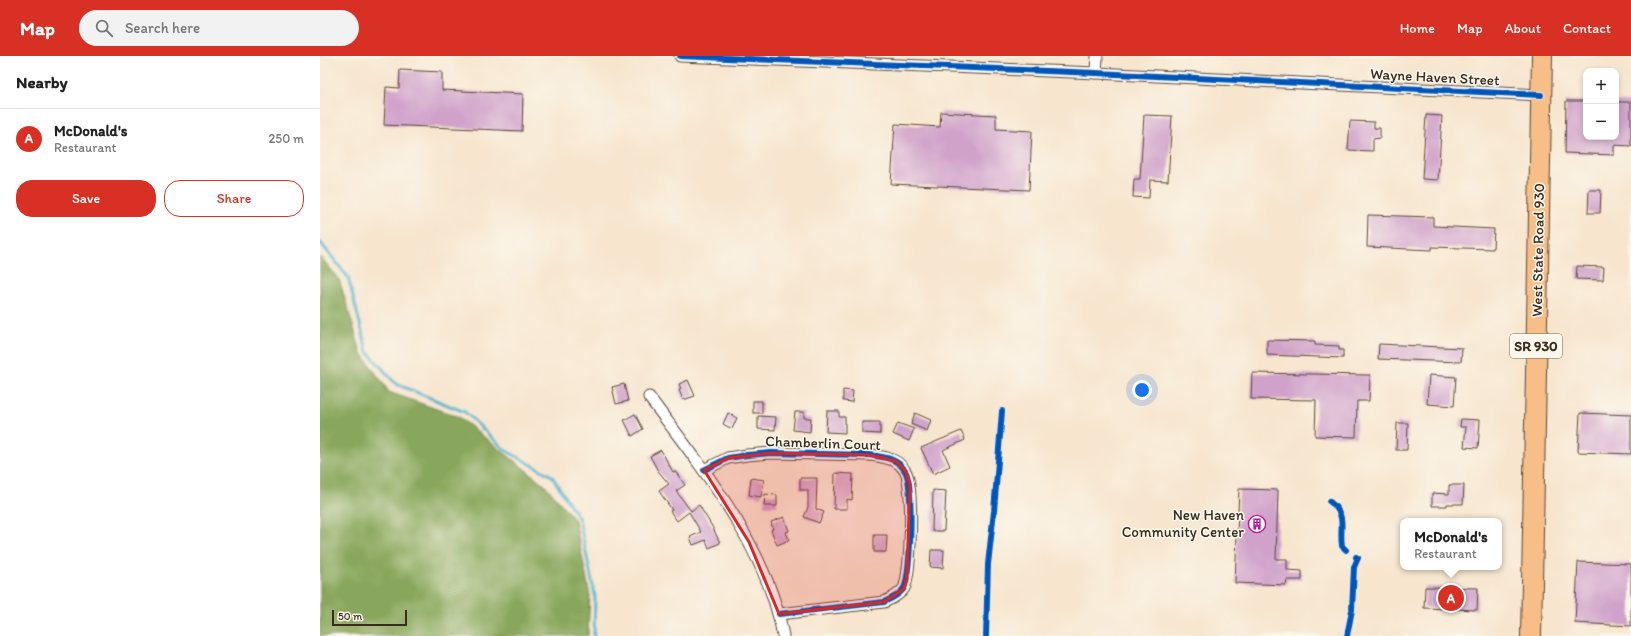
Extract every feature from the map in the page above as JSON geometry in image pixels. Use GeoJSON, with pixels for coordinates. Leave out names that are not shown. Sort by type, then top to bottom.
{"type":"FeatureCollection","features":[{"type":"Feature","properties":{"kind":"highway","name":"West State Road 930"},"geometry":{"type":"LineString","coordinates":[[1531,636],[1542,56]]}},
{"type":"Feature","properties":{"kind":"street","name":"Wayne Haven Street"},"geometry":{"type":"LineString","coordinates":[[680,56],[793,59],[1541,95]]}},
{"type":"Feature","properties":{"kind":"street"},"geometry":{"type":"LineString","coordinates":[[1096,74],[1097,56]]}},
{"type":"Feature","properties":{"kind":"street"},"geometry":{"type":"LineString","coordinates":[[649,397],[704,470],[749,542],[764,574],[779,614],[783,636]]}},
{"type":"Feature","properties":{"kind":"street","name":"Chamberlin Court"},"geometry":{"type":"LineString","coordinates":[[704,470],[728,458],[771,453],[870,455],[885,457],[896,461],[906,471],[910,484],[910,562],[904,589],[895,597],[884,602],[779,614]]}},
{"type":"Feature","properties":{"kind":"highlighted area"},"geometry":{"type":"Polygon","coordinates":[[[771,453],[870,455],[896,461],[906,471],[910,485],[907,578],[904,589],[884,602],[779,614],[749,542],[704,470],[728,458],[771,453]]]}},
{"type":"Feature","properties":{"kind":"green space"},"geometry":{"type":"Polygon","coordinates":[[[320,256],[339,279],[361,352],[389,392],[459,417],[545,485],[575,520],[590,595],[588,636],[320,636],[320,256]]]}},
{"type":"Feature","properties":{"kind":"building"},"geometry":{"type":"Polygon","coordinates":[[[400,70],[442,72],[442,90],[523,94],[522,131],[384,125],[386,87],[399,88],[400,70]]]}},
{"type":"Feature","properties":{"kind":"building"},"geometry":{"type":"Polygon","coordinates":[[[1566,101],[1583,101],[1583,140],[1619,140],[1619,102],[1631,102],[1631,146],[1614,145],[1614,155],[1565,153],[1566,101]]]}},
{"type":"Feature","properties":{"kind":"building"},"geometry":{"type":"Polygon","coordinates":[[[941,112],[996,115],[996,129],[1032,131],[1029,190],[891,184],[895,124],[940,127],[941,112]]]}},
{"type":"Feature","properties":{"kind":"building"},"geometry":{"type":"Polygon","coordinates":[[[1144,115],[1172,116],[1168,181],[1150,180],[1149,198],[1133,197],[1134,179],[1140,179],[1144,115]]]}},
{"type":"Feature","properties":{"kind":"building"},"geometry":{"type":"Polygon","coordinates":[[[1426,115],[1442,116],[1438,180],[1422,179],[1426,115]]]}},
{"type":"Feature","properties":{"kind":"building"},"geometry":{"type":"Polygon","coordinates":[[[1350,121],[1374,122],[1374,128],[1380,128],[1380,138],[1373,139],[1373,151],[1348,150],[1350,121]]]}},
{"type":"Feature","properties":{"kind":"building"},"geometry":{"type":"Polygon","coordinates":[[[1589,190],[1601,190],[1600,213],[1588,213],[1589,190]]]}},
{"type":"Feature","properties":{"kind":"building"},"geometry":{"type":"Polygon","coordinates":[[[1368,215],[1433,217],[1433,226],[1494,229],[1493,249],[1432,247],[1432,250],[1367,247],[1368,215]]]}},
{"type":"Feature","properties":{"kind":"building"},"geometry":{"type":"Polygon","coordinates":[[[1577,266],[1604,267],[1603,280],[1576,279],[1577,266]]]}},
{"type":"Feature","properties":{"kind":"building"},"geometry":{"type":"Polygon","coordinates":[[[1267,340],[1315,341],[1315,345],[1339,346],[1339,350],[1343,350],[1343,358],[1267,355],[1267,340]]]}},
{"type":"Feature","properties":{"kind":"building"},"geometry":{"type":"Polygon","coordinates":[[[1379,344],[1462,348],[1461,362],[1378,359],[1379,344]]]}},
{"type":"Feature","properties":{"kind":"building"},"geometry":{"type":"Polygon","coordinates":[[[1252,373],[1370,375],[1369,401],[1357,401],[1356,437],[1315,436],[1316,400],[1251,399],[1252,373]]]}},
{"type":"Feature","properties":{"kind":"building"},"geometry":{"type":"Polygon","coordinates":[[[1429,375],[1456,377],[1454,406],[1427,404],[1429,375]]]}},
{"type":"Feature","properties":{"kind":"building"},"geometry":{"type":"Polygon","coordinates":[[[688,380],[695,396],[683,400],[679,390],[681,389],[679,384],[688,380]]]}},
{"type":"Feature","properties":{"kind":"building"},"geometry":{"type":"Polygon","coordinates":[[[624,384],[628,401],[616,404],[612,387],[624,384]]]}},
{"type":"Feature","properties":{"kind":"building"},"geometry":{"type":"Polygon","coordinates":[[[843,390],[853,391],[852,402],[843,401],[843,390]]]}},
{"type":"Feature","properties":{"kind":"building"},"geometry":{"type":"Polygon","coordinates":[[[753,401],[762,401],[762,413],[753,413],[753,401]]]}},
{"type":"Feature","properties":{"kind":"building"},"geometry":{"type":"Polygon","coordinates":[[[827,411],[839,411],[839,417],[845,417],[845,433],[826,432],[827,411]]]}},
{"type":"Feature","properties":{"kind":"building"},"geometry":{"type":"Polygon","coordinates":[[[795,412],[804,412],[804,418],[811,418],[810,432],[793,430],[795,412]]]}},
{"type":"Feature","properties":{"kind":"building"},"geometry":{"type":"Polygon","coordinates":[[[728,413],[737,418],[732,429],[723,424],[728,413]]]}},
{"type":"Feature","properties":{"kind":"building"},"geometry":{"type":"Polygon","coordinates":[[[915,413],[931,420],[927,431],[911,424],[915,413]]]}},
{"type":"Feature","properties":{"kind":"building"},"geometry":{"type":"Polygon","coordinates":[[[1580,413],[1631,415],[1631,454],[1578,452],[1580,413]]]}},
{"type":"Feature","properties":{"kind":"building"},"geometry":{"type":"Polygon","coordinates":[[[635,414],[643,429],[632,436],[624,420],[635,414]]]}},
{"type":"Feature","properties":{"kind":"building"},"geometry":{"type":"Polygon","coordinates":[[[758,416],[776,417],[775,430],[758,429],[758,416]]]}},
{"type":"Feature","properties":{"kind":"building"},"geometry":{"type":"Polygon","coordinates":[[[1461,419],[1480,420],[1478,448],[1464,447],[1466,427],[1460,427],[1461,419]]]}},
{"type":"Feature","properties":{"kind":"building"},"geometry":{"type":"Polygon","coordinates":[[[862,422],[880,422],[880,434],[862,433],[862,422]]]}},
{"type":"Feature","properties":{"kind":"building"},"geometry":{"type":"Polygon","coordinates":[[[898,423],[914,429],[909,441],[893,434],[898,423]]]}},
{"type":"Feature","properties":{"kind":"building"},"geometry":{"type":"Polygon","coordinates":[[[1397,423],[1408,423],[1407,450],[1396,450],[1397,423]]]}},
{"type":"Feature","properties":{"kind":"building"},"geometry":{"type":"Polygon","coordinates":[[[961,431],[965,440],[943,450],[950,466],[933,474],[921,448],[961,431]]]}},
{"type":"Feature","properties":{"kind":"building"},"geometry":{"type":"Polygon","coordinates":[[[661,450],[673,472],[675,471],[685,485],[676,491],[691,511],[699,505],[720,543],[709,548],[706,540],[693,545],[690,537],[701,532],[689,512],[677,521],[670,511],[672,510],[659,491],[669,484],[658,471],[650,456],[661,450]]]}},
{"type":"Feature","properties":{"kind":"building"},"geometry":{"type":"Polygon","coordinates":[[[835,473],[853,474],[852,500],[847,499],[847,509],[834,509],[835,473]]]}},
{"type":"Feature","properties":{"kind":"building"},"geometry":{"type":"Polygon","coordinates":[[[751,478],[764,480],[761,497],[749,495],[751,478]]]}},
{"type":"Feature","properties":{"kind":"building"},"geometry":{"type":"Polygon","coordinates":[[[800,478],[817,478],[816,509],[824,512],[819,523],[804,517],[808,507],[808,490],[800,490],[800,478]]]}},
{"type":"Feature","properties":{"kind":"building"},"geometry":{"type":"Polygon","coordinates":[[[1449,485],[1464,485],[1463,504],[1432,506],[1432,493],[1449,494],[1449,485]]]}},
{"type":"Feature","properties":{"kind":"building","name":"New Haven Community Center"},"geometry":{"type":"Polygon","coordinates":[[[1239,489],[1278,490],[1276,559],[1287,559],[1287,570],[1302,571],[1302,580],[1287,580],[1286,585],[1235,583],[1239,489]]]}},
{"type":"Feature","properties":{"kind":"building"},"geometry":{"type":"Polygon","coordinates":[[[933,490],[946,491],[944,531],[932,531],[933,490]]]}},
{"type":"Feature","properties":{"kind":"building"},"geometry":{"type":"Polygon","coordinates":[[[765,494],[777,495],[777,506],[764,506],[765,494]]]}},
{"type":"Feature","properties":{"kind":"building"},"geometry":{"type":"Polygon","coordinates":[[[784,517],[789,531],[786,532],[789,540],[777,545],[771,530],[773,529],[771,522],[784,517]]]}},
{"type":"Feature","properties":{"kind":"building"},"geometry":{"type":"Polygon","coordinates":[[[874,535],[887,535],[886,552],[874,552],[874,535]]]}},
{"type":"Feature","properties":{"kind":"building"},"geometry":{"type":"Polygon","coordinates":[[[931,550],[944,550],[943,568],[930,567],[931,550]]]}},
{"type":"Feature","properties":{"kind":"building"},"geometry":{"type":"Polygon","coordinates":[[[1578,562],[1631,564],[1631,626],[1575,623],[1578,562]]]}},
{"type":"Feature","properties":{"kind":"building"},"geometry":{"type":"Polygon","coordinates":[[[1425,587],[1478,588],[1477,610],[1424,608],[1425,587]]]}},
{"type":"Feature","properties":{"kind":"waterway"},"geometry":{"type":"LineString","coordinates":[[320,242],[348,277],[367,351],[396,384],[465,412],[505,450],[552,476],[579,519],[595,596],[594,636]]}},
{"type":"Feature","properties":{"kind":"cycle path"},"geometry":{"type":"LineString","coordinates":[[680,56],[1096,73],[1541,95]]}},
{"type":"Feature","properties":{"kind":"cycle path"},"geometry":{"type":"LineString","coordinates":[[986,636],[988,564],[1002,411]]}},
{"type":"Feature","properties":{"kind":"cycle path"},"geometry":{"type":"LineString","coordinates":[[704,470],[728,458],[771,453],[870,455],[894,461],[898,463],[905,471],[910,492],[910,548],[906,579],[904,588],[900,593],[884,602],[779,614]]}},
{"type":"Feature","properties":{"kind":"cycle path"},"geometry":{"type":"LineString","coordinates":[[1329,501],[1335,506],[1341,517],[1342,546],[1346,550]]}},
{"type":"Feature","properties":{"kind":"cycle path"},"geometry":{"type":"LineString","coordinates":[[1347,636],[1352,610],[1354,567],[1358,558],[1356,557]]}},
{"type":"Feature","properties":{"kind":"place","name":"New Haven Community Center"},"geometry":{"type":"Point","coordinates":[1257,524]}},
{"type":"Feature","properties":{"kind":"place","name":"McDonald's"},"geometry":{"type":"Point","coordinates":[1451,598]}}]}
